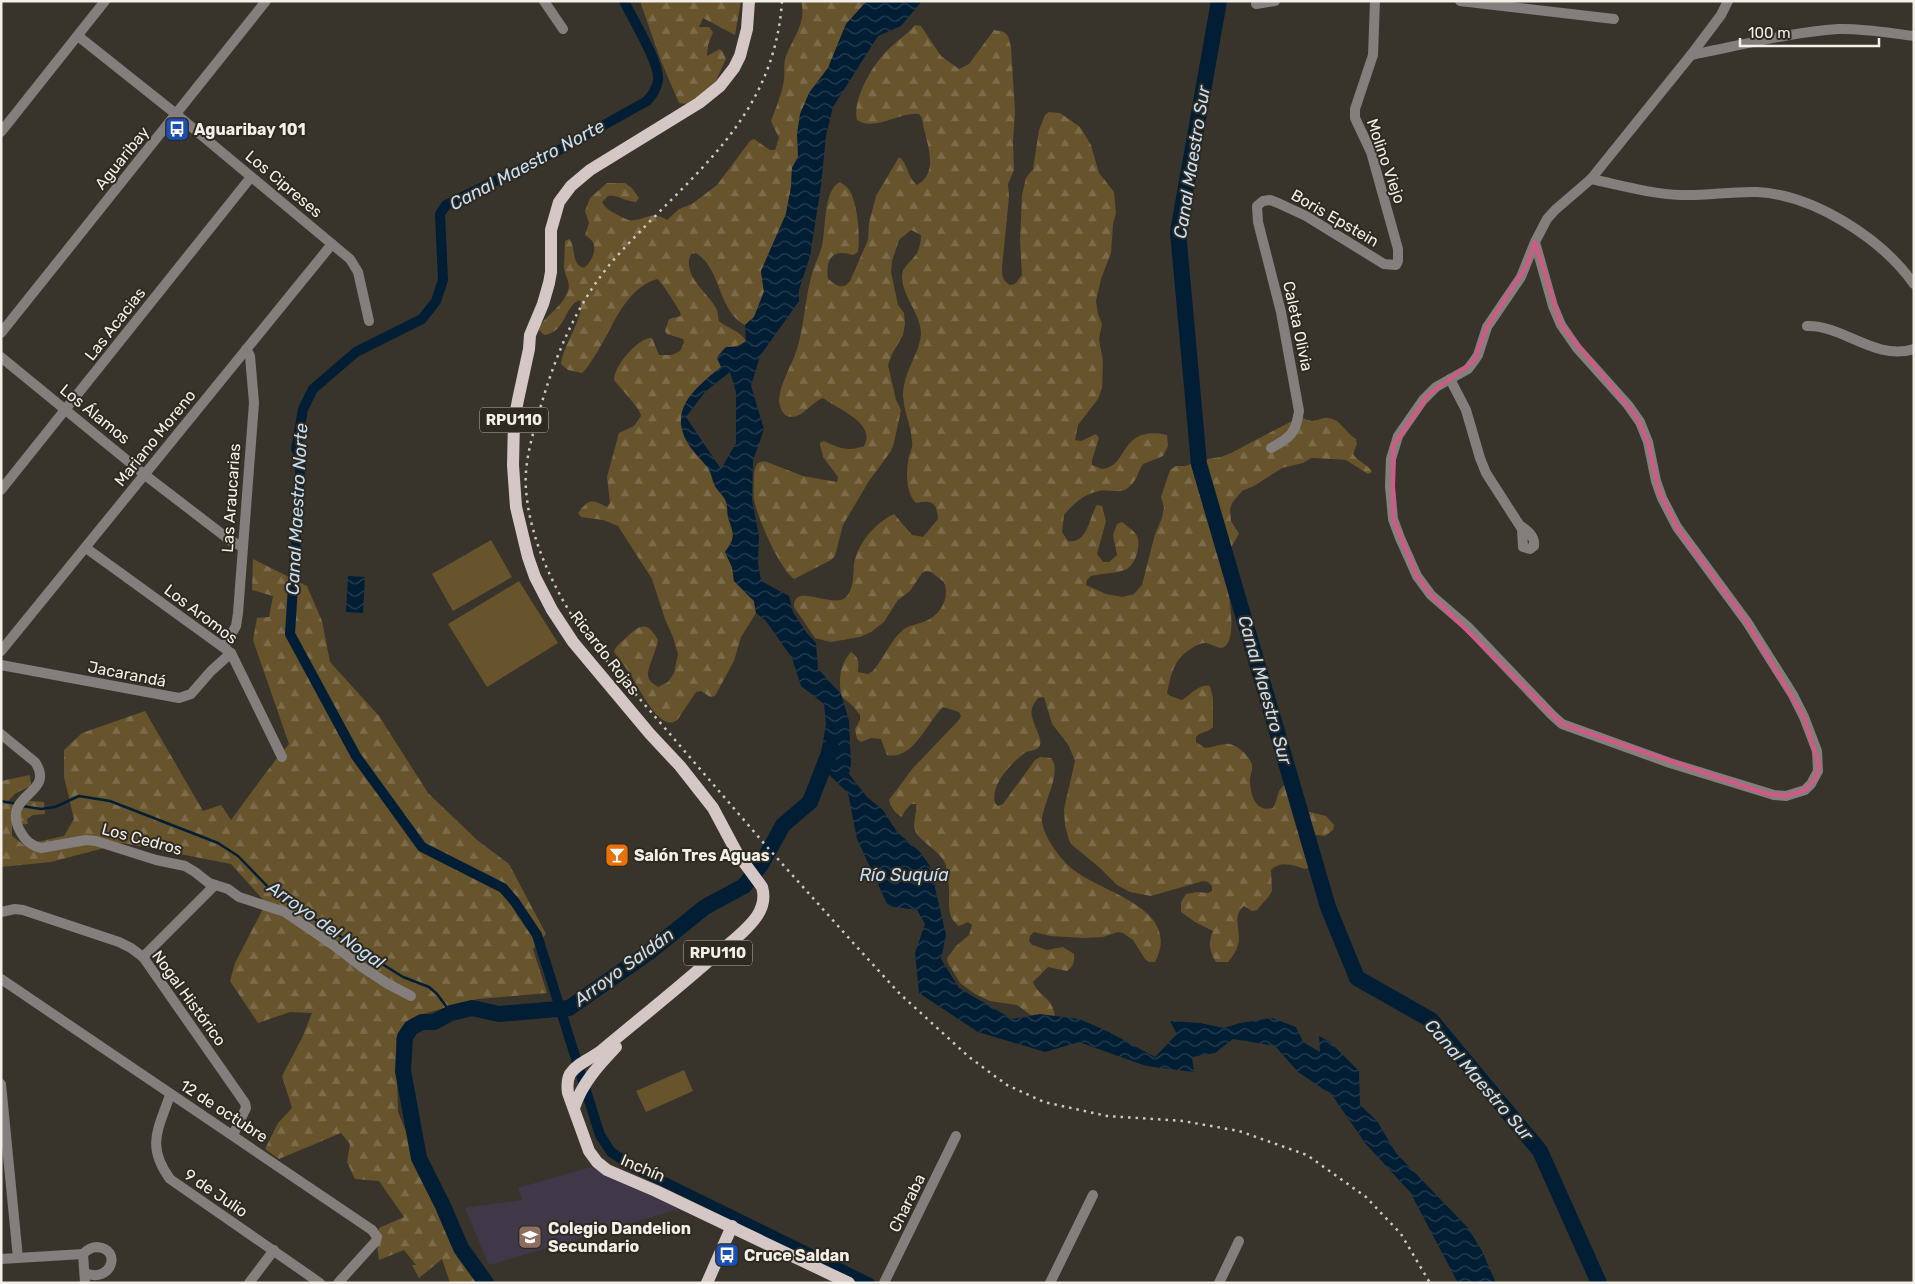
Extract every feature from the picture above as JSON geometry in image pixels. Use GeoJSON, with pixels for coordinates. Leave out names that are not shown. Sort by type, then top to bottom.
{"type":"FeatureCollection","features":[{"type":"Feature","properties":{"kind":"main road","name":"Ricardo Rojas"},"geometry":{"type":"LineString","coordinates":[[574,1108],[585,1082],[608,1056],[654,1007],[753,921],[763,903],[764,897],[762,887],[744,863],[713,808],[680,766],[644,727],[573,642],[552,610],[535,577],[522,535],[513,486],[512,443],[514,421],[530,335],[543,304],[549,283],[551,272],[551,230],[559,202],[571,186],[590,170],[699,103],[720,86],[734,68],[740,56],[747,29],[749,1]]}},
{"type":"Feature","properties":{"kind":"main road","name":"Inchín"},"geometry":{"type":"LineString","coordinates":[[574,1108],[589,1150],[601,1166],[614,1174],[732,1226],[849,1283]]}},
{"type":"Feature","properties":{"kind":"main road"},"geometry":{"type":"LineString","coordinates":[[707,1283],[732,1226]]}},
{"type":"Feature","properties":{"kind":"street"},"geometry":{"type":"LineString","coordinates":[[1,132],[105,1]]}},
{"type":"Feature","properties":{"kind":"street","name":"Aguaribay"},"geometry":{"type":"LineString","coordinates":[[1,334],[266,1]]}},
{"type":"Feature","properties":{"kind":"street"},"geometry":{"type":"LineString","coordinates":[[544,1],[563,29]]}},
{"type":"Feature","properties":{"kind":"street"},"geometry":{"type":"LineString","coordinates":[[1256,4],[1275,1]]}},
{"type":"Feature","properties":{"kind":"street","name":"Molino Viejo"},"geometry":{"type":"LineString","coordinates":[[1375,1],[1373,54],[1355,109],[1355,118],[1371,152],[1398,249],[1398,261],[1396,265],[1390,266]]}},
{"type":"Feature","properties":{"kind":"street"},"geometry":{"type":"LineString","coordinates":[[1460,1],[1614,19]]}},
{"type":"Feature","properties":{"kind":"street"},"geometry":{"type":"LineString","coordinates":[[1535,242],[1553,306],[1564,330],[1577,348],[1636,416],[1648,442],[1659,490],[1677,527],[1747,622],[1793,695],[1817,751],[1819,766],[1816,778],[1805,790],[1786,796],[1767,794],[1670,763],[1562,724],[1456,615],[1425,589],[1403,546],[1393,518],[1390,486],[1391,459],[1398,436],[1423,400],[1436,387],[1468,369],[1478,355],[1487,327],[1522,277],[1535,242],[1547,219],[1590,179],[1692,55],[1726,5],[1733,1]]}},
{"type":"Feature","properties":{"kind":"street"},"geometry":{"type":"LineString","coordinates":[[1692,55],[1838,29],[1857,29],[1914,36]]}},
{"type":"Feature","properties":{"kind":"street","name":"Los Cipreses"},"geometry":{"type":"LineString","coordinates":[[78,36],[251,176],[355,265],[369,321]]}},
{"type":"Feature","properties":{"kind":"street","name":"Las Acacias"},"geometry":{"type":"LineString","coordinates":[[1,490],[251,176]]}},
{"type":"Feature","properties":{"kind":"street"},"geometry":{"type":"LineString","coordinates":[[1590,179],[1675,195],[1759,192],[1810,204],[1834,214],[1874,243],[1914,284]]}},
{"type":"Feature","properties":{"kind":"street","name":"Boris Epstein"},"geometry":{"type":"LineString","coordinates":[[1263,201],[1270,200],[1306,216],[1390,266]]}},
{"type":"Feature","properties":{"kind":"street","name":"Caleta Olivia"},"geometry":{"type":"LineString","coordinates":[[1263,201],[1257,206],[1258,222],[1281,312],[1299,411],[1297,425],[1291,436],[1271,448]]}},
{"type":"Feature","properties":{"kind":"street","name":"Mariano Moreno"},"geometry":{"type":"LineString","coordinates":[[1,651],[332,244]]}},
{"type":"Feature","properties":{"kind":"street"},"geometry":{"type":"LineString","coordinates":[[1807,326],[1822,328],[1881,350],[1897,352],[1914,349]]}},
{"type":"Feature","properties":{"kind":"street","name":"Las Araucarias"},"geometry":{"type":"LineString","coordinates":[[227,650],[236,626],[254,403],[250,356],[246,349]]}},
{"type":"Feature","properties":{"kind":"street","name":"Los Álamos"},"geometry":{"type":"LineString","coordinates":[[1,357],[145,475],[231,541],[243,547]]}},
{"type":"Feature","properties":{"kind":"street"},"geometry":{"type":"LineString","coordinates":[[1450,379],[1466,410],[1486,473],[1521,526]]}},
{"type":"Feature","properties":{"kind":"street","name":"Los Aromos"},"geometry":{"type":"LineString","coordinates":[[86,548],[227,650],[282,757]]}},
{"type":"Feature","properties":{"kind":"street","name":"Jacarandá"},"geometry":{"type":"LineString","coordinates":[[1,666],[168,698],[179,698],[190,694],[212,671],[227,650]]}},
{"type":"Feature","properties":{"kind":"street","name":"Los Cedros"},"geometry":{"type":"LineString","coordinates":[[1,734],[35,762],[38,768],[39,782],[36,788],[18,805],[14,816],[25,839],[33,846],[41,848],[86,840],[96,841],[156,860],[184,866],[209,883],[228,889],[239,897],[285,912],[362,967],[388,984],[412,996]]}},
{"type":"Feature","properties":{"kind":"street"},"geometry":{"type":"LineString","coordinates":[[143,957],[215,885]]}},
{"type":"Feature","properties":{"kind":"street","name":"Nogal Histórico"},"geometry":{"type":"LineString","coordinates":[[1,912],[15,909],[23,910],[119,942],[143,957],[245,1103],[246,1108],[233,1135]]}},
{"type":"Feature","properties":{"kind":"street","name":"12 de octubre"},"geometry":{"type":"LineString","coordinates":[[1,979],[376,1233],[376,1241],[338,1283]]}},
{"type":"Feature","properties":{"kind":"street"},"geometry":{"type":"LineString","coordinates":[[1,1084],[18,1258]]}},
{"type":"Feature","properties":{"kind":"street","name":"9 de Julio"},"geometry":{"type":"LineString","coordinates":[[170,1095],[158,1128],[156,1143],[156,1151],[163,1169],[170,1179],[320,1283]]}},
{"type":"Feature","properties":{"kind":"street","name":"Charaba"},"geometry":{"type":"LineString","coordinates":[[884,1283],[956,1136]]}},
{"type":"Feature","properties":{"kind":"street"},"geometry":{"type":"LineString","coordinates":[[1050,1283],[1093,1195]]}},
{"type":"Feature","properties":{"kind":"street"},"geometry":{"type":"LineString","coordinates":[[1219,1283],[1239,1241]]}},
{"type":"Feature","properties":{"kind":"street"},"geometry":{"type":"LineString","coordinates":[[1,1260],[83,1254],[88,1249],[99,1247],[108,1252],[112,1262],[109,1272],[100,1278],[85,1278],[83,1254]]}},
{"type":"Feature","properties":{"kind":"street"},"geometry":{"type":"LineString","coordinates":[[249,1283],[274,1250]]}},
{"type":"Feature","properties":{"kind":"highlighted area"},"geometry":{"type":"Polygon","coordinates":[[[1535,242],[1561,325],[1636,416],[1648,442],[1659,491],[1677,527],[1747,622],[1804,717],[1819,765],[1816,778],[1805,790],[1786,796],[1767,794],[1562,724],[1431,595],[1417,576],[1393,519],[1393,446],[1428,395],[1474,361],[1487,327],[1527,265],[1535,242]]]}},
{"type":"Feature","properties":{"kind":"shaded area","name":"Colegio Dandelion Secundario"},"geometry":{"type":"Polygon","coordinates":[[[591,1167],[679,1209],[489,1265],[465,1208],[523,1200],[518,1188],[591,1167]]]}},
{"type":"Feature","properties":{"kind":"green space"},"geometry":{"type":"Polygon","coordinates":[[[640,1],[741,1],[735,35],[703,18],[699,27],[709,27],[713,32],[708,45],[707,56],[720,49],[726,59],[713,87],[688,104],[679,103],[661,61],[640,1]]]}},
{"type":"Feature","properties":{"kind":"green space"},"geometry":{"type":"Polygon","coordinates":[[[801,1],[867,1],[846,24],[828,68],[809,93],[798,157],[792,168],[786,214],[761,271],[764,291],[754,317],[745,325],[729,310],[711,269],[696,253],[691,254],[690,270],[697,284],[717,310],[719,321],[737,332],[746,341],[737,346],[724,349],[717,358],[722,366],[688,400],[683,410],[683,433],[691,448],[708,468],[715,486],[726,502],[733,538],[725,552],[732,567],[734,581],[754,601],[756,613],[741,637],[734,661],[715,696],[710,697],[701,691],[696,692],[678,719],[672,723],[658,716],[645,700],[630,674],[614,652],[618,645],[632,632],[640,627],[647,627],[658,640],[648,672],[649,679],[658,687],[668,682],[674,673],[678,654],[652,579],[618,526],[603,520],[581,517],[578,513],[585,505],[591,502],[607,507],[610,503],[607,477],[619,433],[634,426],[641,416],[634,404],[614,380],[622,360],[640,342],[652,338],[659,355],[672,355],[680,351],[684,343],[683,339],[667,334],[665,331],[669,319],[681,316],[680,312],[657,279],[645,284],[627,301],[594,357],[582,373],[568,370],[561,364],[577,323],[581,307],[580,300],[571,307],[557,329],[544,335],[538,329],[566,296],[569,288],[564,268],[565,241],[569,239],[573,246],[576,262],[583,268],[593,256],[594,244],[585,235],[589,223],[585,211],[590,198],[607,183],[625,183],[632,188],[639,198],[636,202],[608,196],[602,202],[610,211],[629,220],[656,216],[667,220],[679,209],[692,204],[717,185],[750,141],[754,139],[770,150],[775,150],[779,138],[771,121],[783,85],[786,56],[801,23],[801,1]]]}},
{"type":"Feature","properties":{"kind":"green space"},"geometry":{"type":"Polygon","coordinates":[[[915,25],[921,26],[941,56],[959,69],[969,64],[994,30],[1004,32],[1008,36],[1011,47],[1015,112],[1014,170],[1008,184],[1009,197],[1002,267],[1003,278],[1007,283],[1010,285],[1015,284],[1022,275],[1020,240],[1022,195],[1026,178],[1033,169],[1039,130],[1045,115],[1049,112],[1060,113],[1080,127],[1091,145],[1099,173],[1114,192],[1116,213],[1113,224],[1111,253],[1101,279],[1096,301],[1102,324],[1099,339],[1103,362],[1102,388],[1098,399],[1078,425],[1075,440],[1081,441],[1096,434],[1099,438],[1092,465],[1102,469],[1111,467],[1132,440],[1140,435],[1152,433],[1167,435],[1168,446],[1163,456],[1143,464],[1132,485],[1126,489],[1122,491],[1099,491],[1088,494],[1075,503],[1064,515],[1062,532],[1068,541],[1075,541],[1084,534],[1097,505],[1102,506],[1106,521],[1097,554],[1103,562],[1109,562],[1117,555],[1113,535],[1117,524],[1122,522],[1137,536],[1138,549],[1133,563],[1127,569],[1091,576],[1087,580],[1086,585],[1106,594],[1122,597],[1134,594],[1142,585],[1155,534],[1162,518],[1164,507],[1161,497],[1170,470],[1176,466],[1186,466],[1201,460],[1221,457],[1296,419],[1303,418],[1312,421],[1326,418],[1336,421],[1356,439],[1357,444],[1353,454],[1372,472],[1368,474],[1346,460],[1311,458],[1303,463],[1282,468],[1254,486],[1242,491],[1232,503],[1230,510],[1231,521],[1239,534],[1222,562],[1230,607],[1231,632],[1229,641],[1222,648],[1206,643],[1195,646],[1181,657],[1172,673],[1167,693],[1170,696],[1182,700],[1202,686],[1210,686],[1213,698],[1213,727],[1198,735],[1196,742],[1205,748],[1229,744],[1243,751],[1252,765],[1251,791],[1258,805],[1267,809],[1273,808],[1279,791],[1287,784],[1296,791],[1306,811],[1326,816],[1334,825],[1333,830],[1325,836],[1310,834],[1303,842],[1310,857],[1310,867],[1305,869],[1283,864],[1275,867],[1271,870],[1272,891],[1269,896],[1257,910],[1252,911],[1244,906],[1240,910],[1237,919],[1238,945],[1228,962],[1216,962],[1214,958],[1210,943],[1213,931],[1181,912],[1181,902],[1186,894],[1208,893],[1212,891],[1212,886],[1208,882],[1203,881],[1151,896],[1130,892],[1117,885],[1071,844],[1065,825],[1064,809],[1075,761],[1068,744],[1052,724],[1044,697],[1038,698],[1034,704],[1031,713],[1040,745],[1038,748],[1023,754],[1008,769],[998,782],[994,796],[995,803],[998,806],[1003,804],[1035,760],[1040,757],[1051,758],[1055,772],[1042,821],[1045,833],[1052,845],[1065,862],[1082,876],[1116,893],[1148,914],[1158,927],[1161,943],[1155,962],[1149,962],[1133,940],[1123,933],[1118,932],[1103,937],[1084,938],[1050,936],[1034,932],[1030,936],[1029,941],[1032,945],[1047,950],[1063,947],[1074,954],[1073,964],[1067,971],[1048,967],[1033,982],[1052,1005],[1055,1017],[1036,1019],[1017,1005],[990,1001],[975,994],[960,983],[947,958],[956,946],[969,935],[972,925],[968,922],[959,926],[951,916],[946,865],[941,857],[920,838],[915,830],[916,804],[911,804],[902,817],[897,814],[889,800],[913,768],[959,720],[961,716],[959,712],[943,707],[912,746],[896,755],[887,755],[881,739],[871,738],[861,742],[857,739],[855,729],[860,720],[860,715],[841,696],[842,667],[851,652],[858,660],[858,672],[868,674],[873,671],[899,633],[906,628],[926,621],[940,610],[946,594],[944,582],[931,572],[926,571],[922,573],[910,591],[898,600],[884,622],[871,632],[860,637],[831,642],[815,638],[794,607],[795,600],[800,596],[833,600],[840,600],[846,597],[852,586],[854,564],[863,541],[874,528],[887,518],[894,514],[912,535],[923,537],[938,519],[935,506],[929,502],[916,503],[912,498],[907,481],[912,443],[903,392],[921,334],[918,319],[905,291],[902,276],[904,269],[918,251],[921,235],[911,230],[899,240],[892,261],[891,272],[898,305],[904,313],[905,324],[903,335],[888,365],[896,400],[901,410],[894,443],[891,451],[869,481],[843,525],[835,556],[831,560],[794,579],[782,564],[770,542],[759,518],[754,499],[754,475],[756,466],[759,463],[767,462],[803,476],[837,482],[838,477],[823,457],[820,443],[824,441],[848,449],[858,448],[864,446],[867,438],[865,430],[854,418],[823,398],[801,414],[792,417],[784,413],[780,407],[779,400],[784,380],[800,339],[811,277],[822,246],[828,201],[835,186],[840,182],[850,191],[857,214],[859,230],[858,252],[853,255],[846,253],[836,254],[829,261],[828,279],[836,285],[844,286],[850,281],[868,240],[869,223],[876,196],[899,157],[917,185],[929,172],[930,154],[922,118],[919,114],[911,114],[872,124],[857,120],[856,112],[860,94],[879,60],[915,25]]]}},
{"type":"Feature","properties":{"kind":"green space"},"geometry":{"type":"Polygon","coordinates":[[[491,540],[512,577],[453,611],[432,574],[491,540]]]}},
{"type":"Feature","properties":{"kind":"green space"},"geometry":{"type":"Polygon","coordinates":[[[253,559],[307,586],[322,621],[330,662],[379,716],[428,793],[477,840],[509,864],[546,934],[533,949],[547,993],[478,999],[423,1014],[396,1038],[398,1112],[438,1210],[478,1283],[450,1283],[442,1259],[419,1278],[412,1265],[416,1265],[404,1250],[379,1260],[377,1244],[379,1228],[404,1217],[379,1181],[355,1179],[347,1162],[350,1144],[341,1133],[279,1159],[265,1149],[278,1123],[292,1108],[282,1076],[302,1038],[312,1013],[290,1012],[258,1023],[230,981],[235,963],[266,903],[231,864],[123,843],[51,862],[1,867],[1,781],[30,775],[31,786],[16,793],[5,804],[29,801],[44,802],[45,814],[33,815],[27,819],[28,824],[12,825],[12,836],[24,845],[64,836],[74,819],[64,777],[64,750],[82,733],[145,711],[203,811],[221,805],[231,820],[289,744],[253,640],[257,618],[269,617],[273,596],[252,590],[253,559]]]}},
{"type":"Feature","properties":{"kind":"green space"},"geometry":{"type":"Polygon","coordinates":[[[519,581],[558,643],[487,687],[448,624],[519,581]]]}},
{"type":"Feature","properties":{"kind":"green space"},"geometry":{"type":"Polygon","coordinates":[[[684,1070],[693,1091],[646,1112],[636,1091],[684,1070]]]}},
{"type":"Feature","properties":{"kind":"water","name":"Río Suquía"},"geometry":{"type":"Polygon","coordinates":[[[867,1],[922,1],[901,26],[878,36],[833,107],[826,136],[821,186],[810,256],[799,290],[799,301],[760,356],[751,386],[764,429],[753,461],[752,500],[759,536],[758,563],[761,581],[789,596],[793,612],[816,643],[818,669],[841,694],[849,721],[851,764],[849,774],[867,797],[883,810],[897,832],[920,852],[930,866],[946,935],[941,959],[959,988],[1012,1019],[1040,1014],[1079,1019],[1107,1031],[1155,1057],[1177,1034],[1170,1021],[1200,1023],[1224,1028],[1240,1023],[1272,1018],[1296,1027],[1303,1042],[1320,1052],[1319,1036],[1330,1042],[1359,1071],[1360,1105],[1377,1121],[1396,1153],[1468,1228],[1482,1251],[1496,1283],[1458,1283],[1410,1192],[1365,1143],[1332,1095],[1298,1072],[1275,1046],[1233,1039],[1215,1053],[1192,1057],[1194,1072],[1146,1066],[1079,1042],[1045,1052],[978,1032],[919,993],[915,953],[925,924],[917,910],[888,906],[857,839],[848,793],[819,765],[826,724],[824,704],[801,686],[792,658],[766,621],[756,613],[754,601],[734,581],[732,567],[725,552],[733,538],[726,501],[715,486],[708,468],[689,445],[683,432],[681,420],[687,400],[694,391],[721,367],[717,358],[726,347],[738,347],[746,341],[745,325],[754,317],[764,292],[761,271],[786,214],[792,168],[798,157],[797,134],[800,114],[809,93],[828,68],[846,24],[867,1]],[[730,372],[705,392],[686,417],[721,469],[736,443],[736,392],[730,372]]]}},
{"type":"Feature","properties":{"kind":"water"},"geometry":{"type":"Polygon","coordinates":[[[348,576],[365,577],[363,613],[346,612],[348,576]]]}},
{"type":"Feature","properties":{"kind":"waterway","name":"Canal Maestro Norte"},"geometry":{"type":"LineString","coordinates":[[624,1],[655,63],[658,80],[657,86],[649,99],[561,149],[446,205],[440,214],[443,280],[436,301],[422,319],[356,352],[313,389],[303,409],[296,449],[301,456],[290,634],[356,756],[422,847],[503,888],[515,902],[537,935],[600,1135],[611,1152],[632,1166],[870,1283]]}},
{"type":"Feature","properties":{"kind":"waterway","name":"Canal Maestro Sur"},"geometry":{"type":"LineString","coordinates":[[1219,1],[1178,232],[1199,464],[1328,907],[1357,978],[1431,1020],[1540,1151],[1599,1283]]}},
{"type":"Feature","properties":{"kind":"waterway","name":"Arroyo Saldán"},"geometry":{"type":"LineString","coordinates":[[486,1283],[461,1248],[419,1158],[403,1071],[405,1037],[411,1028],[422,1022],[434,1022],[451,1013],[472,1008],[499,1014],[569,1008],[648,953],[705,907],[744,886],[762,863],[783,825],[810,802],[831,748]]}},
{"type":"Feature","properties":{"kind":"waterway","name":"Arroyo del Nogal"},"geometry":{"type":"LineString","coordinates":[[22,806],[41,809],[55,807],[79,796],[110,801],[218,843],[238,856],[270,889],[403,977],[429,987],[437,994],[451,1013]]}},
{"type":"Feature","properties":{"kind":"waterway","name":"Arroyo del Nogal"},"geometry":{"type":"LineString","coordinates":[[1,801],[17,804]]}},
{"type":"Feature","properties":{"kind":"railway"},"geometry":{"type":"LineString","coordinates":[[782,1],[776,43],[763,80],[746,112],[700,170],[603,272],[579,310],[551,373],[527,462],[526,490],[528,509],[538,547],[554,583],[583,633],[768,848],[900,994],[969,1057],[1007,1085],[1044,1102],[1107,1116],[1183,1121],[1239,1131],[1307,1155],[1366,1197],[1401,1234],[1430,1283]]}},
{"type":"Feature","properties":{"kind":"place","name":"Aguaribay 101"},"geometry":{"type":"Point","coordinates":[177,129]}},
{"type":"Feature","properties":{"kind":"place","name":"Salón Tres Aguas"},"geometry":{"type":"Point","coordinates":[617,855]}},
{"type":"Feature","properties":{"kind":"place","name":"Colegio Dandelion Secundario"},"geometry":{"type":"Point","coordinates":[530,1237]}},
{"type":"Feature","properties":{"kind":"place","name":"Cruce Saldan"},"geometry":{"type":"Point","coordinates":[727,1255]}}]}
